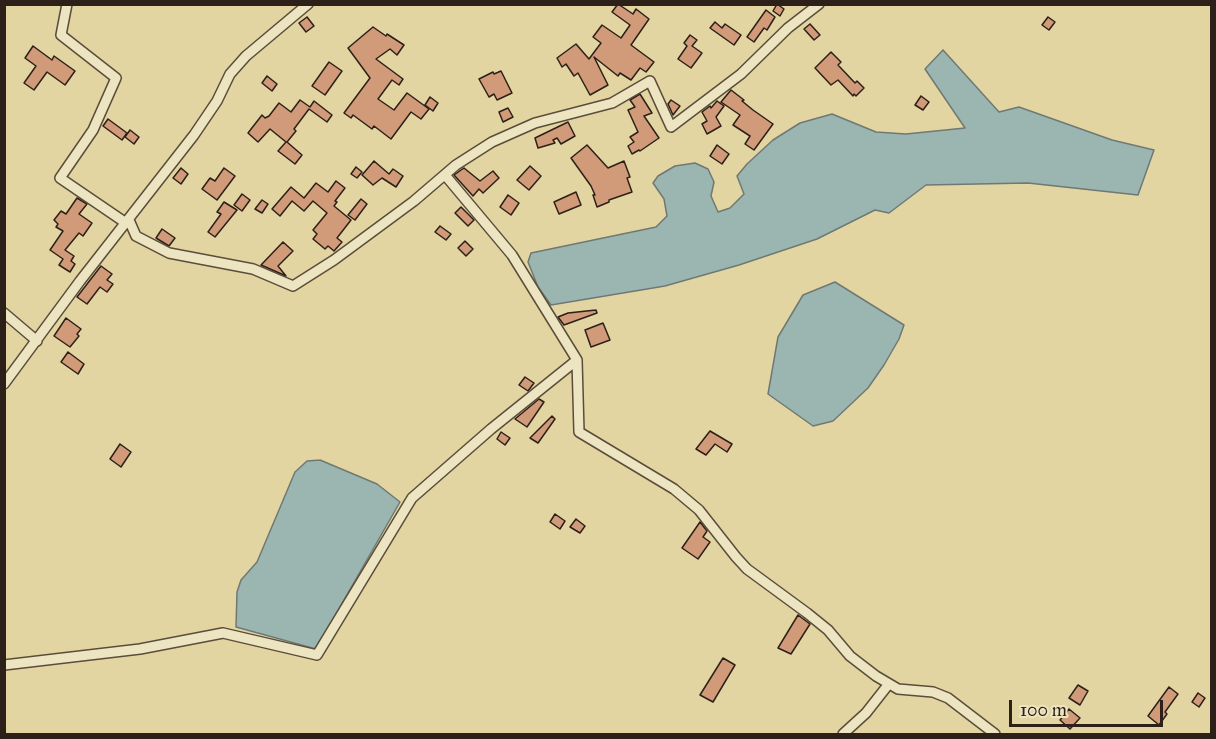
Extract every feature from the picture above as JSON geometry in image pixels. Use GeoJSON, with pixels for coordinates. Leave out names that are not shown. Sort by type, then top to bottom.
{"type":"FeatureCollection","features":[{"type":"Feature","properties":{"kind":"street"},"geometry":{"type":"LineString","coordinates":[[66,4],[61,35],[116,78],[93,130],[60,178],[128,222],[136,236],[169,253],[253,269],[293,286],[352,247],[414,201],[456,165],[492,142],[535,123],[612,103],[650,81],[671,127],[741,74],[788,28],[819,4]]}},
{"type":"Feature","properties":{"kind":"street"},"geometry":{"type":"LineString","coordinates":[[4,384],[80,281],[194,135],[217,101],[230,74],[246,56],[308,4]]}},
{"type":"Feature","properties":{"kind":"street"},"geometry":{"type":"LineString","coordinates":[[445,174],[512,255],[577,360],[579,432],[674,489],[699,510],[747,569],[828,630],[850,656],[888,685],[898,689],[933,692],[948,698],[994,735]]}},
{"type":"Feature","properties":{"kind":"street"},"geometry":{"type":"LineString","coordinates":[[4,313],[37,341]]}},
{"type":"Feature","properties":{"kind":"street"},"geometry":{"type":"LineString","coordinates":[[4,665],[140,649],[223,633],[317,655],[412,498],[491,429],[577,360]]}},
{"type":"Feature","properties":{"kind":"street"},"geometry":{"type":"LineString","coordinates":[[843,735],[866,713],[888,685]]}},
{"type":"Feature","properties":{"kind":"water"},"geometry":{"type":"Polygon","coordinates":[[[943,50],[999,112],[1019,107],[1112,140],[1154,150],[1138,195],[1028,183],[926,185],[889,213],[875,210],[817,239],[665,286],[551,305],[538,287],[528,262],[531,253],[656,227],[667,216],[664,199],[653,183],[658,176],[675,166],[695,163],[708,169],[714,182],[711,196],[718,212],[730,208],[744,194],[737,176],[747,164],[773,140],[800,123],[832,114],[876,132],[906,134],[965,128],[925,69],[943,50]]]}},
{"type":"Feature","properties":{"kind":"water"},"geometry":{"type":"Polygon","coordinates":[[[835,282],[904,325],[899,339],[868,388],[833,421],[813,426],[768,394],[778,337],[803,295],[835,282]]]}},
{"type":"Feature","properties":{"kind":"water"},"geometry":{"type":"Polygon","coordinates":[[[320,460],[377,484],[400,502],[316,649],[236,627],[237,592],[241,580],[257,562],[295,472],[307,461],[320,460]]]}},
{"type":"Feature","properties":{"kind":"building"},"geometry":{"type":"Polygon","coordinates":[[[618,4],[633,14],[636,9],[649,19],[631,45],[654,62],[646,72],[640,68],[631,80],[620,73],[618,76],[594,57],[608,85],[590,95],[578,73],[574,76],[566,64],[562,67],[557,58],[576,44],[589,59],[601,43],[593,37],[602,25],[621,38],[630,25],[612,12],[618,4]]]}},
{"type":"Feature","properties":{"kind":"building"},"geometry":{"type":"Polygon","coordinates":[[[777,4],[784,9],[780,16],[773,11],[777,4]]]}},
{"type":"Feature","properties":{"kind":"building"},"geometry":{"type":"Polygon","coordinates":[[[766,10],[775,17],[767,30],[764,28],[754,42],[747,37],[766,10]]]}},
{"type":"Feature","properties":{"kind":"building"},"geometry":{"type":"Polygon","coordinates":[[[307,17],[314,26],[306,32],[299,23],[307,17]]]}},
{"type":"Feature","properties":{"kind":"building"},"geometry":{"type":"Polygon","coordinates":[[[1048,17],[1055,22],[1049,30],[1042,25],[1048,17]]]}},
{"type":"Feature","properties":{"kind":"building"},"geometry":{"type":"Polygon","coordinates":[[[715,22],[722,28],[725,24],[741,35],[734,45],[710,28],[715,22]]]}},
{"type":"Feature","properties":{"kind":"building"},"geometry":{"type":"Polygon","coordinates":[[[810,24],[820,35],[814,40],[804,29],[810,24]]]}},
{"type":"Feature","properties":{"kind":"building"},"geometry":{"type":"Polygon","coordinates":[[[373,27],[404,45],[397,55],[390,49],[376,59],[403,79],[399,85],[392,80],[378,99],[394,110],[407,93],[429,109],[421,119],[411,112],[391,139],[374,126],[372,129],[353,115],[351,118],[344,113],[370,78],[348,48],[373,27]]]}},
{"type":"Feature","properties":{"kind":"building"},"geometry":{"type":"Polygon","coordinates":[[[690,35],[697,40],[692,46],[702,53],[691,68],[678,59],[687,46],[684,43],[690,35]]]}},
{"type":"Feature","properties":{"kind":"building"},"geometry":{"type":"Polygon","coordinates":[[[33,46],[52,60],[54,56],[75,71],[65,85],[47,72],[34,90],[24,83],[36,66],[25,58],[33,46]]]}},
{"type":"Feature","properties":{"kind":"building"},"geometry":{"type":"Polygon","coordinates":[[[831,52],[841,62],[838,65],[855,83],[857,81],[864,88],[856,96],[854,94],[853,96],[838,80],[831,85],[815,68],[831,52]]]}},
{"type":"Feature","properties":{"kind":"building"},"geometry":{"type":"Polygon","coordinates":[[[329,62],[342,71],[325,95],[312,86],[329,62]]]}},
{"type":"Feature","properties":{"kind":"building"},"geometry":{"type":"Polygon","coordinates":[[[501,71],[512,93],[497,100],[494,94],[489,97],[479,79],[501,71]]]}},
{"type":"Feature","properties":{"kind":"building"},"geometry":{"type":"Polygon","coordinates":[[[267,76],[277,84],[272,91],[262,83],[267,76]]]}},
{"type":"Feature","properties":{"kind":"building"},"geometry":{"type":"Polygon","coordinates":[[[731,90],[773,124],[754,150],[745,144],[750,136],[733,125],[740,115],[721,102],[731,90]]]}},
{"type":"Feature","properties":{"kind":"building"},"geometry":{"type":"Polygon","coordinates":[[[640,94],[652,113],[644,116],[659,138],[632,154],[628,146],[634,142],[630,137],[638,132],[628,110],[635,107],[630,100],[640,94]]]}},
{"type":"Feature","properties":{"kind":"building"},"geometry":{"type":"Polygon","coordinates":[[[921,96],[929,102],[923,110],[915,105],[921,96]]]}},
{"type":"Feature","properties":{"kind":"building"},"geometry":{"type":"Polygon","coordinates":[[[430,97],[438,103],[433,111],[425,105],[430,97]]]}},
{"type":"Feature","properties":{"kind":"building"},"geometry":{"type":"Polygon","coordinates":[[[300,100],[310,107],[314,101],[332,115],[327,122],[309,109],[287,142],[302,155],[295,164],[278,151],[286,142],[270,129],[258,142],[248,133],[262,115],[265,118],[269,116],[279,103],[291,112],[300,100]]]}},
{"type":"Feature","properties":{"kind":"building"},"geometry":{"type":"Polygon","coordinates":[[[671,100],[680,106],[673,115],[668,104],[671,100]]]}},
{"type":"Feature","properties":{"kind":"building"},"geometry":{"type":"Polygon","coordinates":[[[717,101],[724,106],[716,117],[721,126],[707,134],[702,124],[707,121],[702,112],[710,106],[711,108],[717,101]]]}},
{"type":"Feature","properties":{"kind":"building"},"geometry":{"type":"Polygon","coordinates":[[[508,108],[513,117],[503,122],[499,112],[508,108]]]}},
{"type":"Feature","properties":{"kind":"building"},"geometry":{"type":"Polygon","coordinates":[[[108,119],[127,133],[122,140],[103,126],[108,119]]]}},
{"type":"Feature","properties":{"kind":"building"},"geometry":{"type":"Polygon","coordinates":[[[568,122],[575,136],[561,144],[557,138],[553,140],[555,143],[538,148],[535,138],[568,122]]]}},
{"type":"Feature","properties":{"kind":"building"},"geometry":{"type":"Polygon","coordinates":[[[130,130],[139,137],[134,144],[125,137],[130,130]]]}},
{"type":"Feature","properties":{"kind":"building"},"geometry":{"type":"Polygon","coordinates":[[[587,145],[608,168],[624,161],[630,177],[627,178],[632,192],[597,207],[591,186],[571,158],[587,145]]]}},
{"type":"Feature","properties":{"kind":"building"},"geometry":{"type":"Polygon","coordinates":[[[717,145],[729,154],[722,164],[710,156],[717,145]]]}},
{"type":"Feature","properties":{"kind":"building"},"geometry":{"type":"Polygon","coordinates":[[[374,161],[389,174],[393,169],[403,176],[396,187],[382,178],[373,185],[362,175],[374,161]]]}},
{"type":"Feature","properties":{"kind":"building"},"geometry":{"type":"Polygon","coordinates":[[[530,166],[541,176],[529,190],[517,180],[530,166]]]}},
{"type":"Feature","properties":{"kind":"building"},"geometry":{"type":"Polygon","coordinates":[[[356,167],[362,172],[357,178],[351,174],[356,167]]]}},
{"type":"Feature","properties":{"kind":"building"},"geometry":{"type":"Polygon","coordinates":[[[181,168],[188,174],[181,184],[173,178],[181,168]]]}},
{"type":"Feature","properties":{"kind":"building"},"geometry":{"type":"Polygon","coordinates":[[[224,168],[235,176],[217,200],[202,189],[210,178],[215,181],[224,168]]]}},
{"type":"Feature","properties":{"kind":"building"},"geometry":{"type":"Polygon","coordinates":[[[464,168],[480,181],[493,171],[499,178],[483,193],[479,189],[473,196],[454,175],[464,168]]]}},
{"type":"Feature","properties":{"kind":"building"},"geometry":{"type":"Polygon","coordinates":[[[336,181],[345,188],[334,206],[351,220],[337,238],[342,242],[334,251],[328,246],[325,249],[313,239],[317,234],[313,230],[327,213],[313,201],[304,211],[292,201],[280,216],[272,209],[291,187],[304,198],[316,183],[328,192],[336,181]]]}},
{"type":"Feature","properties":{"kind":"building"},"geometry":{"type":"Polygon","coordinates":[[[576,192],[581,205],[559,214],[554,202],[576,192]]]}},
{"type":"Feature","properties":{"kind":"building"},"geometry":{"type":"Polygon","coordinates":[[[242,194],[250,200],[242,211],[234,205],[242,194]]]}},
{"type":"Feature","properties":{"kind":"building"},"geometry":{"type":"Polygon","coordinates":[[[508,195],[519,203],[511,215],[500,207],[508,195]]]}},
{"type":"Feature","properties":{"kind":"building"},"geometry":{"type":"Polygon","coordinates":[[[77,198],[87,204],[79,214],[92,223],[83,236],[79,233],[65,250],[74,256],[71,261],[75,264],[70,272],[59,265],[63,259],[50,250],[63,231],[56,227],[58,224],[54,220],[61,211],[66,214],[77,198]]]}},
{"type":"Feature","properties":{"kind":"building"},"geometry":{"type":"Polygon","coordinates":[[[361,199],[367,204],[355,220],[348,215],[361,199]]]}},
{"type":"Feature","properties":{"kind":"building"},"geometry":{"type":"Polygon","coordinates":[[[262,200],[268,204],[262,213],[255,209],[262,200]]]}},
{"type":"Feature","properties":{"kind":"building"},"geometry":{"type":"Polygon","coordinates":[[[224,202],[237,210],[215,237],[208,232],[221,214],[217,212],[224,202]]]}},
{"type":"Feature","properties":{"kind":"building"},"geometry":{"type":"Polygon","coordinates":[[[461,207],[474,220],[468,226],[455,213],[461,207]]]}},
{"type":"Feature","properties":{"kind":"building"},"geometry":{"type":"Polygon","coordinates":[[[440,226],[451,234],[446,240],[435,232],[440,226]]]}},
{"type":"Feature","properties":{"kind":"building"},"geometry":{"type":"Polygon","coordinates":[[[162,229],[175,238],[169,246],[156,238],[162,229]]]}},
{"type":"Feature","properties":{"kind":"building"},"geometry":{"type":"Polygon","coordinates":[[[465,241],[473,249],[466,256],[458,248],[465,241]]]}},
{"type":"Feature","properties":{"kind":"building"},"geometry":{"type":"Polygon","coordinates":[[[283,242],[293,251],[278,266],[286,276],[261,265],[283,242]]]}},
{"type":"Feature","properties":{"kind":"building"},"geometry":{"type":"Polygon","coordinates":[[[101,266],[112,274],[107,280],[113,284],[107,292],[100,287],[87,304],[77,297],[101,266]]]}},
{"type":"Feature","properties":{"kind":"building"},"geometry":{"type":"Polygon","coordinates":[[[596,310],[597,313],[564,325],[558,317],[568,313],[596,310]]]}},
{"type":"Feature","properties":{"kind":"building"},"geometry":{"type":"Polygon","coordinates":[[[66,318],[81,329],[77,334],[79,336],[70,347],[54,336],[66,318]]]}},
{"type":"Feature","properties":{"kind":"building"},"geometry":{"type":"Polygon","coordinates":[[[603,323],[610,340],[591,347],[585,330],[603,323]]]}},
{"type":"Feature","properties":{"kind":"building"},"geometry":{"type":"Polygon","coordinates":[[[68,352],[84,364],[78,374],[61,362],[68,352]]]}},
{"type":"Feature","properties":{"kind":"building"},"geometry":{"type":"Polygon","coordinates":[[[525,377],[534,383],[528,391],[519,385],[525,377]]]}},
{"type":"Feature","properties":{"kind":"building"},"geometry":{"type":"Polygon","coordinates":[[[539,399],[544,402],[527,427],[515,419],[539,399]]]}},
{"type":"Feature","properties":{"kind":"building"},"geometry":{"type":"Polygon","coordinates":[[[552,416],[555,419],[538,443],[530,438],[552,416]]]}},
{"type":"Feature","properties":{"kind":"building"},"geometry":{"type":"Polygon","coordinates":[[[710,431],[732,444],[727,452],[715,444],[706,455],[696,449],[710,431]]]}},
{"type":"Feature","properties":{"kind":"building"},"geometry":{"type":"Polygon","coordinates":[[[501,432],[510,438],[505,445],[497,439],[501,432]]]}},
{"type":"Feature","properties":{"kind":"building"},"geometry":{"type":"Polygon","coordinates":[[[120,444],[131,452],[121,467],[110,459],[120,444]]]}},
{"type":"Feature","properties":{"kind":"building"},"geometry":{"type":"Polygon","coordinates":[[[555,514],[565,521],[560,529],[550,522],[555,514]]]}},
{"type":"Feature","properties":{"kind":"building"},"geometry":{"type":"Polygon","coordinates":[[[576,519],[585,526],[580,533],[570,527],[576,519]]]}},
{"type":"Feature","properties":{"kind":"building"},"geometry":{"type":"Polygon","coordinates":[[[700,522],[707,531],[703,537],[710,542],[698,559],[682,548],[700,522]]]}},
{"type":"Feature","properties":{"kind":"building"},"geometry":{"type":"Polygon","coordinates":[[[798,615],[810,624],[791,654],[778,648],[798,615]]]}},
{"type":"Feature","properties":{"kind":"building"},"geometry":{"type":"Polygon","coordinates":[[[723,658],[735,665],[713,702],[700,695],[723,658]]]}},
{"type":"Feature","properties":{"kind":"building"},"geometry":{"type":"Polygon","coordinates":[[[1078,685],[1088,691],[1080,705],[1069,698],[1078,685]]]}},
{"type":"Feature","properties":{"kind":"building"},"geometry":{"type":"Polygon","coordinates":[[[1169,687],[1178,694],[1159,725],[1148,716],[1169,687]]]}},
{"type":"Feature","properties":{"kind":"building"},"geometry":{"type":"Polygon","coordinates":[[[1198,693],[1205,698],[1199,707],[1192,702],[1198,693]]]}},
{"type":"Feature","properties":{"kind":"building"},"geometry":{"type":"Polygon","coordinates":[[[1069,709],[1080,718],[1070,729],[1060,720],[1069,709]]]}}]}
